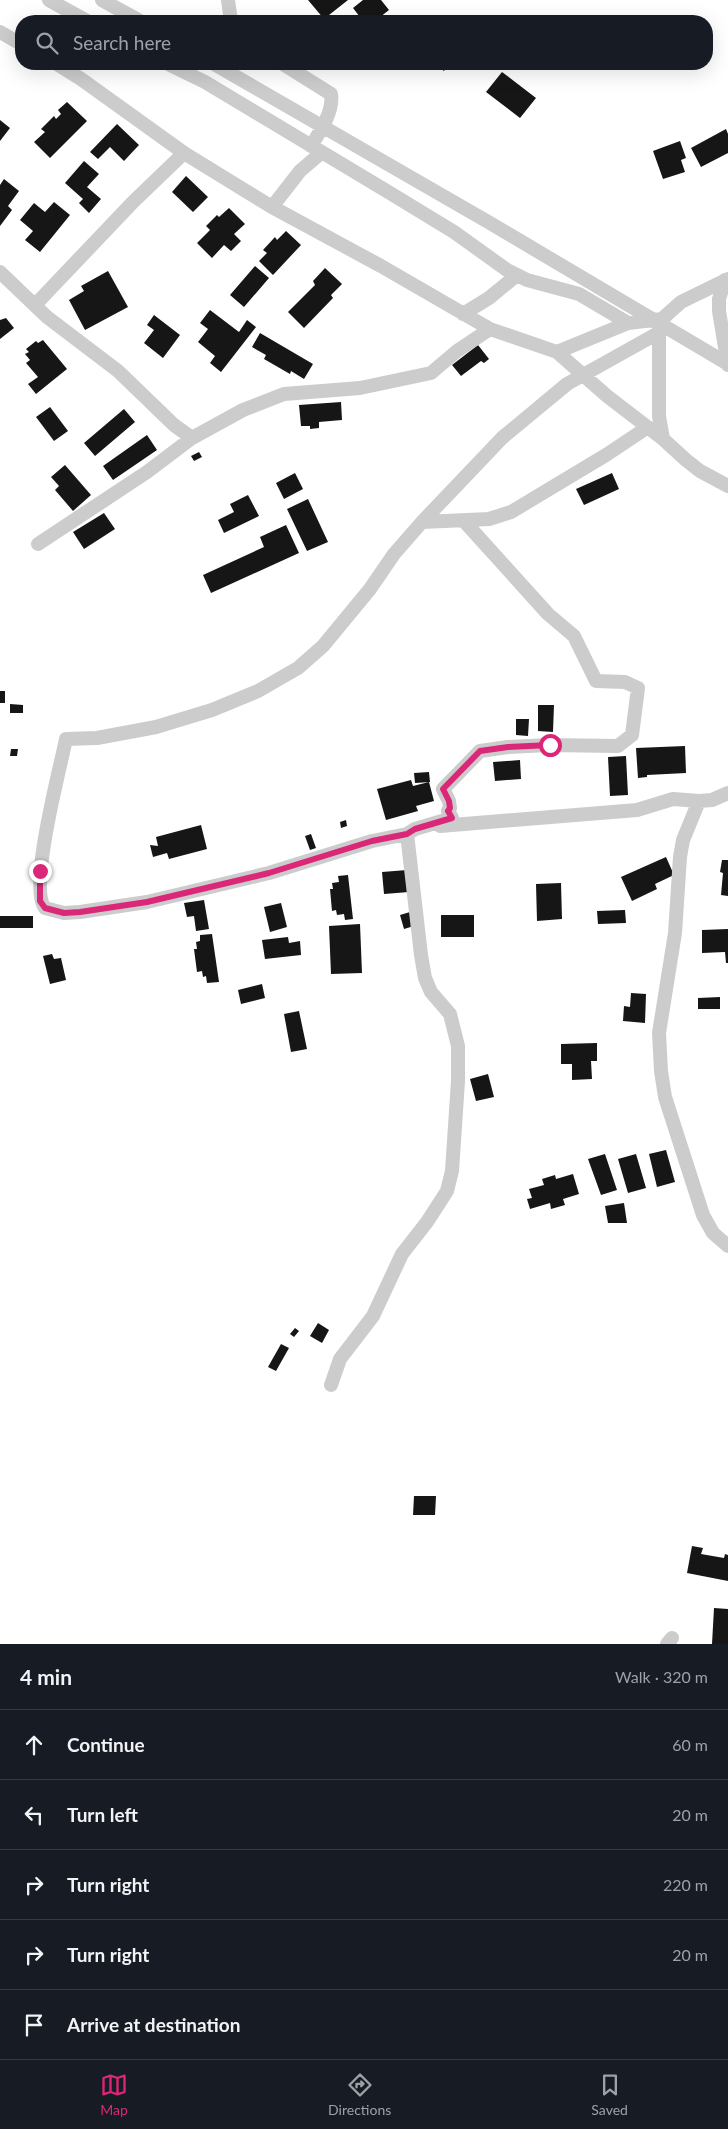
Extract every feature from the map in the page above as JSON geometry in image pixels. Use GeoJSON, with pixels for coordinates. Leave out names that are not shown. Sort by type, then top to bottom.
{"type":"FeatureCollection","features":[{"type":"Feature","properties":{"kind":"street"},"geometry":{"type":"LineString","coordinates":[[49,0],[76,15]]}},
{"type":"Feature","properties":{"kind":"street"},"geometry":{"type":"LineString","coordinates":[[102,0],[129,15]]}},
{"type":"Feature","properties":{"kind":"street"},"geometry":{"type":"LineString","coordinates":[[228,0],[230,15]]}},
{"type":"Feature","properties":{"kind":"street"},"geometry":{"type":"LineString","coordinates":[[0,32],[15,41]]}},
{"type":"Feature","properties":{"kind":"street"},"geometry":{"type":"LineString","coordinates":[[67,70],[184,154],[272,207],[381,266],[490,329],[557,352],[582,375],[700,471],[728,486]]}},
{"type":"Feature","properties":{"kind":"street"},"geometry":{"type":"LineString","coordinates":[[180,70],[205,82],[454,232],[517,275],[546,286],[579,294],[628,323]]}},
{"type":"Feature","properties":{"kind":"street"},"geometry":{"type":"LineString","coordinates":[[225,70],[323,126],[658,325],[728,364]]}},
{"type":"Feature","properties":{"kind":"street"},"geometry":{"type":"LineString","coordinates":[[272,207],[316,150],[331,102],[330,92],[293,70]]}},
{"type":"Feature","properties":{"kind":"street"},"geometry":{"type":"LineString","coordinates":[[35,305],[120,215],[184,154]]}},
{"type":"Feature","properties":{"kind":"street"},"geometry":{"type":"LineString","coordinates":[[0,272],[35,305],[118,371],[174,425],[192,438]]}},
{"type":"Feature","properties":{"kind":"street"},"geometry":{"type":"LineString","coordinates":[[463,314],[488,298],[517,275]]}},
{"type":"Feature","properties":{"kind":"street"},"geometry":{"type":"LineString","coordinates":[[464,521],[548,614],[574,636],[596,681],[626,682],[638,688],[632,736],[618,746],[541,746],[480,751],[443,789],[449,801],[450,808],[448,811],[452,818],[269,873],[147,902],[64,913],[48,910],[40,901],[39,881],[66,739],[97,738],[156,727],[212,710],[284,678],[309,660],[323,646],[370,589],[394,554],[502,438],[567,384],[658,325],[681,302],[727,279]]}},
{"type":"Feature","properties":{"kind":"street"},"geometry":{"type":"LineString","coordinates":[[727,279],[719,299],[719,312],[728,364]]}},
{"type":"Feature","properties":{"kind":"street"},"geometry":{"type":"LineString","coordinates":[[557,352],[628,323],[658,325]]}},
{"type":"Feature","properties":{"kind":"street"},"geometry":{"type":"LineString","coordinates":[[658,325],[660,416],[663,439]]}},
{"type":"Feature","properties":{"kind":"street"},"geometry":{"type":"LineString","coordinates":[[38,544],[147,472],[192,438],[243,410],[284,394],[360,388],[431,373],[457,351],[490,329]]}},
{"type":"Feature","properties":{"kind":"street"},"geometry":{"type":"LineString","coordinates":[[422,522],[488,519],[519,508],[648,427]]}},
{"type":"Feature","properties":{"kind":"street"},"geometry":{"type":"LineString","coordinates":[[411,831],[637,810],[673,799],[712,800],[728,793]]}},
{"type":"Feature","properties":{"kind":"street"},"geometry":{"type":"LineString","coordinates":[[700,801],[683,840],[680,857],[675,932],[659,1033],[660,1062],[665,1097],[703,1216],[713,1233],[728,1246]]}},
{"type":"Feature","properties":{"kind":"street"},"geometry":{"type":"LineString","coordinates":[[331,1385],[340,1359],[373,1316],[402,1254],[427,1222],[447,1191],[452,1170],[458,1081],[458,1046],[450,1014],[431,992],[425,978],[420,955],[411,831]]}},
{"type":"Feature","properties":{"kind":"building"},"geometry":{"type":"Polygon","coordinates":[[[308,0],[348,0],[329,15],[321,15],[308,0]]]}},
{"type":"Feature","properties":{"kind":"building"},"geometry":{"type":"Polygon","coordinates":[[[363,0],[381,0],[389,10],[383,15],[358,15],[353,8],[363,0]]]}},
{"type":"Feature","properties":{"kind":"building"},"geometry":{"type":"Polygon","coordinates":[[[502,72],[536,98],[520,118],[486,92],[502,72]]]}},
{"type":"Feature","properties":{"kind":"building"},"geometry":{"type":"Polygon","coordinates":[[[67,102],[87,121],[50,158],[34,142],[45,132],[41,129],[54,116],[56,119],[61,114],[58,110],[67,102]]]}},
{"type":"Feature","properties":{"kind":"building"},"geometry":{"type":"Polygon","coordinates":[[[0,120],[10,128],[0,141],[0,120]]]}},
{"type":"Feature","properties":{"kind":"building"},"geometry":{"type":"Polygon","coordinates":[[[117,124],[139,145],[124,161],[110,147],[98,159],[90,152],[117,124]]]}},
{"type":"Feature","properties":{"kind":"building"},"geometry":{"type":"Polygon","coordinates":[[[726,129],[728,134],[728,153],[701,167],[691,148],[726,129]]]}},
{"type":"Feature","properties":{"kind":"building"},"geometry":{"type":"Polygon","coordinates":[[[680,141],[686,158],[681,160],[685,172],[663,179],[653,151],[680,141]]]}},
{"type":"Feature","properties":{"kind":"building"},"geometry":{"type":"Polygon","coordinates":[[[84,161],[99,174],[87,187],[101,199],[89,213],[79,203],[83,199],[65,183],[84,161]]]}},
{"type":"Feature","properties":{"kind":"building"},"geometry":{"type":"Polygon","coordinates":[[[186,176],[208,197],[193,212],[172,192],[186,176]]]}},
{"type":"Feature","properties":{"kind":"building"},"geometry":{"type":"Polygon","coordinates":[[[4,179],[19,191],[8,206],[12,210],[0,226],[0,185],[4,179]]]}},
{"type":"Feature","properties":{"kind":"building"},"geometry":{"type":"Polygon","coordinates":[[[54,202],[70,215],[40,252],[25,240],[33,231],[20,220],[34,203],[45,212],[54,202]]]}},
{"type":"Feature","properties":{"kind":"building"},"geometry":{"type":"Polygon","coordinates":[[[229,208],[245,224],[234,234],[241,241],[231,251],[224,245],[212,258],[197,243],[210,230],[206,226],[217,215],[219,217],[229,208]]]}},
{"type":"Feature","properties":{"kind":"building"},"geometry":{"type":"Polygon","coordinates":[[[286,231],[301,245],[273,275],[259,261],[267,253],[263,250],[275,237],[277,240],[286,231]]]}},
{"type":"Feature","properties":{"kind":"building"},"geometry":{"type":"Polygon","coordinates":[[[255,266],[269,278],[244,307],[230,295],[255,266]]]}},
{"type":"Feature","properties":{"kind":"building"},"geometry":{"type":"Polygon","coordinates":[[[325,268],[342,284],[331,295],[333,298],[304,328],[288,312],[315,285],[313,281],[325,268]]]}},
{"type":"Feature","properties":{"kind":"building"},"geometry":{"type":"Polygon","coordinates":[[[108,271],[128,307],[85,330],[69,300],[84,291],[81,286],[108,271]]]}},
{"type":"Feature","properties":{"kind":"building"},"geometry":{"type":"Polygon","coordinates":[[[210,310],[239,332],[247,320],[256,327],[221,372],[210,363],[215,356],[198,342],[208,329],[200,323],[210,310]]]}},
{"type":"Feature","properties":{"kind":"building"},"geometry":{"type":"Polygon","coordinates":[[[154,315],[180,335],[163,358],[144,343],[154,330],[147,325],[154,315]]]}},
{"type":"Feature","properties":{"kind":"building"},"geometry":{"type":"Polygon","coordinates":[[[6,318],[14,328],[0,339],[0,320],[6,318]]]}},
{"type":"Feature","properties":{"kind":"building"},"geometry":{"type":"Polygon","coordinates":[[[260,333],[313,364],[304,379],[291,371],[290,374],[264,359],[266,355],[252,347],[260,333]]]}},
{"type":"Feature","properties":{"kind":"building"},"geometry":{"type":"Polygon","coordinates":[[[43,340],[67,369],[36,394],[28,384],[38,377],[26,363],[30,360],[25,354],[29,352],[26,349],[36,341],[38,343],[43,340]]]}},
{"type":"Feature","properties":{"kind":"building"},"geometry":{"type":"Polygon","coordinates":[[[478,345],[489,359],[484,363],[481,361],[461,376],[452,365],[478,345]]]}},
{"type":"Feature","properties":{"kind":"building"},"geometry":{"type":"Polygon","coordinates":[[[341,402],[342,420],[319,422],[319,428],[310,429],[310,426],[301,426],[299,405],[341,402]]]}},
{"type":"Feature","properties":{"kind":"building"},"geometry":{"type":"Polygon","coordinates":[[[50,407],[68,431],[54,441],[36,417],[50,407]]]}},
{"type":"Feature","properties":{"kind":"building"},"geometry":{"type":"Polygon","coordinates":[[[124,409],[135,422],[95,456],[84,443],[124,409]]]}},
{"type":"Feature","properties":{"kind":"building"},"geometry":{"type":"Polygon","coordinates":[[[147,435],[157,450],[113,480],[103,466],[147,435]]]}},
{"type":"Feature","properties":{"kind":"building"},"geometry":{"type":"Polygon","coordinates":[[[199,452],[202,457],[194,461],[191,456],[199,452]]]}},
{"type":"Feature","properties":{"kind":"building"},"geometry":{"type":"Polygon","coordinates":[[[65,465],[91,495],[73,511],[55,490],[59,486],[51,477],[65,465]]]}},
{"type":"Feature","properties":{"kind":"building"},"geometry":{"type":"Polygon","coordinates":[[[295,473],[303,489],[284,499],[276,483],[295,473]]]}},
{"type":"Feature","properties":{"kind":"building"},"geometry":{"type":"Polygon","coordinates":[[[612,473],[619,489],[584,505],[576,489],[612,473]]]}},
{"type":"Feature","properties":{"kind":"building"},"geometry":{"type":"Polygon","coordinates":[[[248,495],[259,516],[224,533],[218,520],[234,512],[230,504],[248,495]]]}},
{"type":"Feature","properties":{"kind":"building"},"geometry":{"type":"Polygon","coordinates":[[[308,499],[328,542],[307,551],[287,509],[308,499]]]}},
{"type":"Feature","properties":{"kind":"building"},"geometry":{"type":"Polygon","coordinates":[[[104,513],[115,529],[84,549],[73,532],[104,513]]]}},
{"type":"Feature","properties":{"kind":"building"},"geometry":{"type":"Polygon","coordinates":[[[286,525],[299,553],[211,593],[203,575],[264,547],[260,537],[286,525]]]}},
{"type":"Feature","properties":{"kind":"building"},"geometry":{"type":"Polygon","coordinates":[[[0,691],[5,691],[5,703],[0,703],[0,691]]]}},
{"type":"Feature","properties":{"kind":"building"},"geometry":{"type":"Polygon","coordinates":[[[10,704],[23,705],[23,713],[10,713],[10,704]]]}},
{"type":"Feature","properties":{"kind":"building"},"geometry":{"type":"Polygon","coordinates":[[[538,705],[554,705],[553,732],[538,731],[538,705]]]}},
{"type":"Feature","properties":{"kind":"building"},"geometry":{"type":"Polygon","coordinates":[[[516,719],[529,719],[528,736],[516,735],[516,719]]]}},
{"type":"Feature","properties":{"kind":"building"},"geometry":{"type":"Polygon","coordinates":[[[685,746],[686,773],[647,775],[647,777],[638,778],[636,748],[685,746]]]}},
{"type":"Feature","properties":{"kind":"building"},"geometry":{"type":"Polygon","coordinates":[[[11,749],[18,749],[17,756],[10,756],[11,749]]]}},
{"type":"Feature","properties":{"kind":"building"},"geometry":{"type":"Polygon","coordinates":[[[626,756],[628,795],[610,796],[608,757],[626,756]]]}},
{"type":"Feature","properties":{"kind":"building"},"geometry":{"type":"Polygon","coordinates":[[[520,760],[521,779],[495,781],[493,762],[520,760]]]}},
{"type":"Feature","properties":{"kind":"building"},"geometry":{"type":"Polygon","coordinates":[[[429,772],[430,782],[415,783],[414,773],[429,772]]]}},
{"type":"Feature","properties":{"kind":"building"},"geometry":{"type":"Polygon","coordinates":[[[411,780],[413,786],[429,782],[434,801],[416,806],[418,811],[386,820],[377,789],[411,780]]]}},
{"type":"Feature","properties":{"kind":"building"},"geometry":{"type":"Polygon","coordinates":[[[346,820],[347,826],[341,828],[340,822],[346,820]]]}},
{"type":"Feature","properties":{"kind":"building"},"geometry":{"type":"Polygon","coordinates":[[[201,825],[207,849],[169,859],[167,853],[153,857],[150,845],[158,846],[156,837],[201,825]]]}},
{"type":"Feature","properties":{"kind":"building"},"geometry":{"type":"Polygon","coordinates":[[[311,834],[316,848],[310,850],[305,836],[311,834]]]}},
{"type":"Feature","properties":{"kind":"building"},"geometry":{"type":"Polygon","coordinates":[[[666,857],[674,875],[655,884],[657,889],[632,901],[621,877],[666,857]]]}},
{"type":"Feature","properties":{"kind":"building"},"geometry":{"type":"Polygon","coordinates":[[[722,860],[728,860],[728,896],[721,895],[723,873],[720,872],[722,860]]]}},
{"type":"Feature","properties":{"kind":"building"},"geometry":{"type":"Polygon","coordinates":[[[407,870],[409,892],[384,894],[382,872],[407,870]]]}},
{"type":"Feature","properties":{"kind":"building"},"geometry":{"type":"Polygon","coordinates":[[[348,875],[353,919],[345,920],[344,914],[337,915],[336,910],[332,911],[330,889],[333,889],[332,883],[339,882],[338,876],[348,875]]]}},
{"type":"Feature","properties":{"kind":"building"},"geometry":{"type":"Polygon","coordinates":[[[561,883],[562,919],[537,921],[536,884],[561,883]]]}},
{"type":"Feature","properties":{"kind":"building"},"geometry":{"type":"Polygon","coordinates":[[[204,900],[209,929],[196,931],[194,916],[187,917],[184,903],[204,900]]]}},
{"type":"Feature","properties":{"kind":"building"},"geometry":{"type":"Polygon","coordinates":[[[281,903],[287,927],[270,932],[264,907],[281,903]]]}},
{"type":"Feature","properties":{"kind":"building"},"geometry":{"type":"Polygon","coordinates":[[[625,910],[626,923],[598,924],[597,911],[625,910]]]}},
{"type":"Feature","properties":{"kind":"building"},"geometry":{"type":"Polygon","coordinates":[[[410,912],[414,926],[404,929],[400,915],[410,912]]]}},
{"type":"Feature","properties":{"kind":"building"},"geometry":{"type":"Polygon","coordinates":[[[441,915],[474,915],[474,937],[441,937],[441,915]]]}},
{"type":"Feature","properties":{"kind":"building"},"geometry":{"type":"Polygon","coordinates":[[[0,916],[33,916],[33,928],[0,928],[0,916]]]}},
{"type":"Feature","properties":{"kind":"building"},"geometry":{"type":"Polygon","coordinates":[[[360,924],[362,973],[331,974],[329,926],[360,924]]]}},
{"type":"Feature","properties":{"kind":"building"},"geometry":{"type":"Polygon","coordinates":[[[728,929],[728,963],[726,963],[725,952],[702,953],[702,930],[728,929]]]}},
{"type":"Feature","properties":{"kind":"building"},"geometry":{"type":"Polygon","coordinates":[[[212,934],[219,982],[207,983],[206,976],[203,977],[202,971],[197,972],[194,949],[197,949],[196,942],[200,941],[200,935],[212,934]]]}},
{"type":"Feature","properties":{"kind":"building"},"geometry":{"type":"Polygon","coordinates":[[[288,937],[289,943],[300,941],[301,955],[265,959],[262,940],[288,937]]]}},
{"type":"Feature","properties":{"kind":"building"},"geometry":{"type":"Polygon","coordinates":[[[52,954],[54,959],[61,958],[66,980],[50,984],[43,956],[52,954]]]}},
{"type":"Feature","properties":{"kind":"building"},"geometry":{"type":"Polygon","coordinates":[[[262,984],[265,998],[241,1004],[238,990],[262,984]]]}},
{"type":"Feature","properties":{"kind":"building"},"geometry":{"type":"Polygon","coordinates":[[[631,993],[646,994],[645,1023],[623,1021],[624,1006],[630,1007],[631,993]]]}},
{"type":"Feature","properties":{"kind":"building"},"geometry":{"type":"Polygon","coordinates":[[[720,997],[720,1009],[698,1009],[698,998],[720,997]]]}},
{"type":"Feature","properties":{"kind":"building"},"geometry":{"type":"Polygon","coordinates":[[[299,1011],[307,1049],[291,1052],[284,1014],[299,1011]]]}},
{"type":"Feature","properties":{"kind":"building"},"geometry":{"type":"Polygon","coordinates":[[[597,1043],[597,1061],[591,1061],[592,1079],[572,1080],[572,1064],[561,1064],[561,1044],[597,1043]]]}},
{"type":"Feature","properties":{"kind":"building"},"geometry":{"type":"Polygon","coordinates":[[[488,1074],[494,1097],[476,1101],[470,1079],[488,1074]]]}},
{"type":"Feature","properties":{"kind":"building"},"geometry":{"type":"Polygon","coordinates":[[[666,1150],[675,1182],[657,1187],[649,1154],[666,1150]]]}},
{"type":"Feature","properties":{"kind":"building"},"geometry":{"type":"Polygon","coordinates":[[[605,1154],[617,1190],[601,1195],[588,1159],[605,1154]]]}},
{"type":"Feature","properties":{"kind":"building"},"geometry":{"type":"Polygon","coordinates":[[[636,1154],[646,1188],[628,1193],[618,1159],[636,1154]]]}},
{"type":"Feature","properties":{"kind":"building"},"geometry":{"type":"Polygon","coordinates":[[[573,1174],[579,1194],[563,1199],[565,1205],[551,1209],[550,1203],[530,1209],[527,1199],[532,1198],[529,1189],[544,1185],[542,1179],[555,1175],[556,1179],[573,1174]]]}},
{"type":"Feature","properties":{"kind":"building"},"geometry":{"type":"Polygon","coordinates":[[[624,1203],[627,1223],[608,1223],[605,1206],[624,1203]]]}},
{"type":"Feature","properties":{"kind":"building"},"geometry":{"type":"Polygon","coordinates":[[[318,1323],[329,1330],[322,1343],[310,1336],[318,1323]]]}},
{"type":"Feature","properties":{"kind":"building"},"geometry":{"type":"Polygon","coordinates":[[[295,1328],[299,1331],[294,1337],[290,1334],[295,1328]]]}},
{"type":"Feature","properties":{"kind":"building"},"geometry":{"type":"Polygon","coordinates":[[[281,1344],[289,1348],[276,1371],[268,1367],[281,1344]]]}},
{"type":"Feature","properties":{"kind":"building"},"geometry":{"type":"Polygon","coordinates":[[[414,1496],[436,1496],[435,1515],[413,1515],[414,1496]]]}},
{"type":"Feature","properties":{"kind":"building"},"geometry":{"type":"Polygon","coordinates":[[[692,1546],[703,1548],[701,1554],[724,1558],[725,1554],[728,1555],[728,1581],[687,1573],[692,1546]]]}},
{"type":"Feature","properties":{"kind":"building"},"geometry":{"type":"Polygon","coordinates":[[[714,1608],[728,1609],[728,1644],[712,1644],[714,1608]]]}},
{"type":"Feature","properties":{"kind":"route"},"geometry":{"type":"LineString","coordinates":[[40,871],[39,890],[42,905],[53,912],[64,913],[147,902],[269,873],[372,841],[407,834],[415,829],[452,818],[448,811],[450,808],[449,801],[443,789],[480,751],[508,747],[550,745]]}}]}
